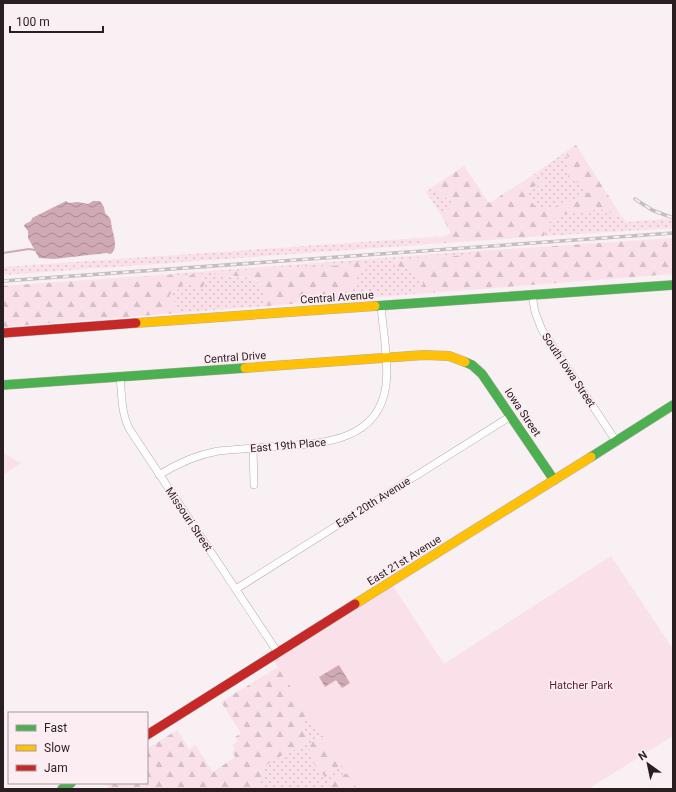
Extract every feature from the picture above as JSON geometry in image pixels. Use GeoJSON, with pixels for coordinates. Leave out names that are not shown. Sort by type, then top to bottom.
{"type":"FeatureCollection","features":[{"type":"Feature","properties":{"kind":"street","name":"Central Avenue"},"geometry":{"type":"LineString","coordinates":[[3,333],[673,285]]}},
{"type":"Feature","properties":{"kind":"street","name":"South Iowa Street"},"geometry":{"type":"LineString","coordinates":[[532,295],[535,312],[542,330],[616,441]]}},
{"type":"Feature","properties":{"kind":"street","name":"East 19th Place"},"geometry":{"type":"LineString","coordinates":[[159,475],[187,459],[203,454],[218,451],[322,443],[343,438],[361,428],[374,416],[382,401],[386,378],[381,306]]}},
{"type":"Feature","properties":{"kind":"street","name":"Central Drive"},"geometry":{"type":"LineString","coordinates":[[3,385],[442,354],[467,361]]}},
{"type":"Feature","properties":{"kind":"street","name":"Iowa Street"},"geometry":{"type":"LineString","coordinates":[[467,361],[482,374],[554,480]]}},
{"type":"Feature","properties":{"kind":"street","name":"Missouri Street"},"geometry":{"type":"LineString","coordinates":[[120,377],[123,412],[126,424],[278,653]]}},
{"type":"Feature","properties":{"kind":"street","name":"East 21st Avenue"},"geometry":{"type":"LineString","coordinates":[[148,735],[673,405]]}},
{"type":"Feature","properties":{"kind":"street","name":"East 20th Avenue"},"geometry":{"type":"LineString","coordinates":[[236,589],[511,416]]}},
{"type":"Feature","properties":{"kind":"street"},"geometry":{"type":"LineString","coordinates":[[253,448],[254,485]]}},
{"type":"Feature","properties":{"kind":"green space"},"geometry":{"type":"Polygon","coordinates":[[[576,145],[620,214],[614,215],[608,211],[600,209],[565,214],[549,222],[544,236],[430,244],[423,241],[421,238],[445,236],[451,233],[440,213],[447,213],[454,205],[448,198],[437,196],[431,188],[464,166],[489,203],[530,177],[543,181],[542,186],[534,186],[528,194],[533,204],[542,211],[581,198],[589,192],[580,184],[568,177],[567,151],[576,145]]]}},
{"type":"Feature","properties":{"kind":"green space"},"geometry":{"type":"Polygon","coordinates":[[[567,151],[568,177],[580,184],[589,192],[581,198],[542,211],[533,204],[528,194],[534,186],[543,181],[530,177],[567,151]]]}},
{"type":"Feature","properties":{"kind":"green space"},"geometry":{"type":"Polygon","coordinates":[[[431,188],[437,196],[448,198],[454,205],[447,213],[440,213],[426,192],[431,188]]]}},
{"type":"Feature","properties":{"kind":"green space"},"geometry":{"type":"Polygon","coordinates":[[[600,209],[609,211],[614,215],[620,214],[626,222],[666,219],[673,221],[673,228],[544,236],[550,221],[560,215],[600,209]]]}},
{"type":"Feature","properties":{"kind":"green space"},"geometry":{"type":"Polygon","coordinates":[[[421,238],[423,241],[430,244],[3,275],[3,267],[421,238]]]}},
{"type":"Feature","properties":{"kind":"green space"},"geometry":{"type":"Polygon","coordinates":[[[673,238],[673,274],[415,294],[416,289],[423,286],[423,281],[412,270],[397,266],[391,262],[419,258],[469,255],[476,251],[673,238]]]}},
{"type":"Feature","properties":{"kind":"green space"},"geometry":{"type":"Polygon","coordinates":[[[476,251],[469,255],[419,258],[392,262],[397,266],[412,270],[423,281],[423,286],[416,289],[415,294],[340,300],[354,284],[360,270],[365,266],[355,262],[351,265],[275,268],[214,273],[230,277],[252,278],[263,288],[263,299],[267,306],[178,313],[177,305],[169,296],[186,282],[191,284],[193,274],[185,278],[172,275],[144,276],[476,251]]]}},
{"type":"Feature","properties":{"kind":"green space"},"geometry":{"type":"Polygon","coordinates":[[[355,262],[364,262],[365,265],[360,270],[354,284],[340,300],[267,306],[263,299],[263,288],[257,280],[250,277],[216,275],[214,273],[275,268],[350,265],[355,262]]]}},
{"type":"Feature","properties":{"kind":"green space"},"geometry":{"type":"Polygon","coordinates":[[[200,273],[205,275],[205,283],[202,288],[195,289],[191,284],[186,282],[169,296],[177,305],[178,313],[3,327],[3,286],[144,276],[172,275],[185,278],[193,274],[200,273]]]}},
{"type":"Feature","properties":{"kind":"green space"},"geometry":{"type":"Polygon","coordinates":[[[3,453],[21,463],[3,475],[3,453]]]}},
{"type":"Feature","properties":{"kind":"green space","name":"Hatcher Park"},"geometry":{"type":"Polygon","coordinates":[[[611,556],[673,649],[673,736],[588,789],[357,789],[274,661],[393,586],[444,664],[611,556]]]}},
{"type":"Feature","properties":{"kind":"green space"},"geometry":{"type":"Polygon","coordinates":[[[278,667],[311,718],[301,722],[307,738],[303,746],[284,754],[265,766],[258,789],[109,789],[106,784],[148,784],[148,748],[177,730],[189,749],[195,745],[213,772],[235,757],[232,752],[235,749],[232,745],[238,741],[235,737],[241,733],[221,702],[278,667]]]}},
{"type":"Feature","properties":{"kind":"green space"},"geometry":{"type":"Polygon","coordinates":[[[311,718],[322,735],[316,737],[311,759],[325,776],[329,775],[341,764],[348,773],[338,776],[329,787],[311,789],[258,789],[265,766],[284,754],[303,746],[307,738],[301,722],[311,718]]]}},
{"type":"Feature","properties":{"kind":"green space"},"geometry":{"type":"Polygon","coordinates":[[[322,735],[341,764],[325,777],[313,763],[310,754],[311,744],[322,735]]]}},
{"type":"Feature","properties":{"kind":"green space"},"geometry":{"type":"Polygon","coordinates":[[[349,773],[364,789],[311,789],[329,787],[338,776],[349,773]]]}},
{"type":"Feature","properties":{"kind":"water"},"geometry":{"type":"Polygon","coordinates":[[[66,201],[69,203],[78,202],[88,204],[93,201],[100,201],[104,207],[105,213],[111,221],[115,247],[111,254],[106,253],[54,259],[39,258],[28,238],[28,231],[24,226],[31,221],[32,218],[66,201]]]}},
{"type":"Feature","properties":{"kind":"water"},"geometry":{"type":"Polygon","coordinates":[[[339,665],[350,683],[342,688],[336,680],[325,687],[319,677],[339,665]]]}},
{"type":"Feature","properties":{"kind":"waterway"},"geometry":{"type":"LineString","coordinates":[[3,253],[29,249],[35,250]]}},
{"type":"Feature","properties":{"kind":"railway"},"geometry":{"type":"LineString","coordinates":[[635,199],[652,210],[673,218]]}},
{"type":"Feature","properties":{"kind":"railway"},"geometry":{"type":"LineString","coordinates":[[3,281],[673,233]]}},
{"type":"Feature","properties":{"kind":"traffic: fast"},"geometry":{"type":"LineString","coordinates":[[375,306],[673,285]]}},
{"type":"Feature","properties":{"kind":"traffic: fast"},"geometry":{"type":"LineString","coordinates":[[465,362],[472,365],[482,374],[554,480]]}},
{"type":"Feature","properties":{"kind":"traffic: fast"},"geometry":{"type":"LineString","coordinates":[[3,385],[245,368]]}},
{"type":"Feature","properties":{"kind":"traffic: fast"},"geometry":{"type":"LineString","coordinates":[[591,457],[673,405]]}},
{"type":"Feature","properties":{"kind":"traffic: fast"},"geometry":{"type":"LineString","coordinates":[[62,789],[70,784]]}},
{"type":"Feature","properties":{"kind":"traffic: slow"},"geometry":{"type":"LineString","coordinates":[[136,323],[375,306]]}},
{"type":"Feature","properties":{"kind":"traffic: slow"},"geometry":{"type":"LineString","coordinates":[[245,368],[424,355],[449,356],[465,362]]}},
{"type":"Feature","properties":{"kind":"traffic: slow"},"geometry":{"type":"LineString","coordinates":[[355,604],[591,457]]}},
{"type":"Feature","properties":{"kind":"traffic: jam"},"geometry":{"type":"LineString","coordinates":[[3,333],[136,323]]}},
{"type":"Feature","properties":{"kind":"traffic: jam"},"geometry":{"type":"LineString","coordinates":[[148,734],[355,604]]}}]}
